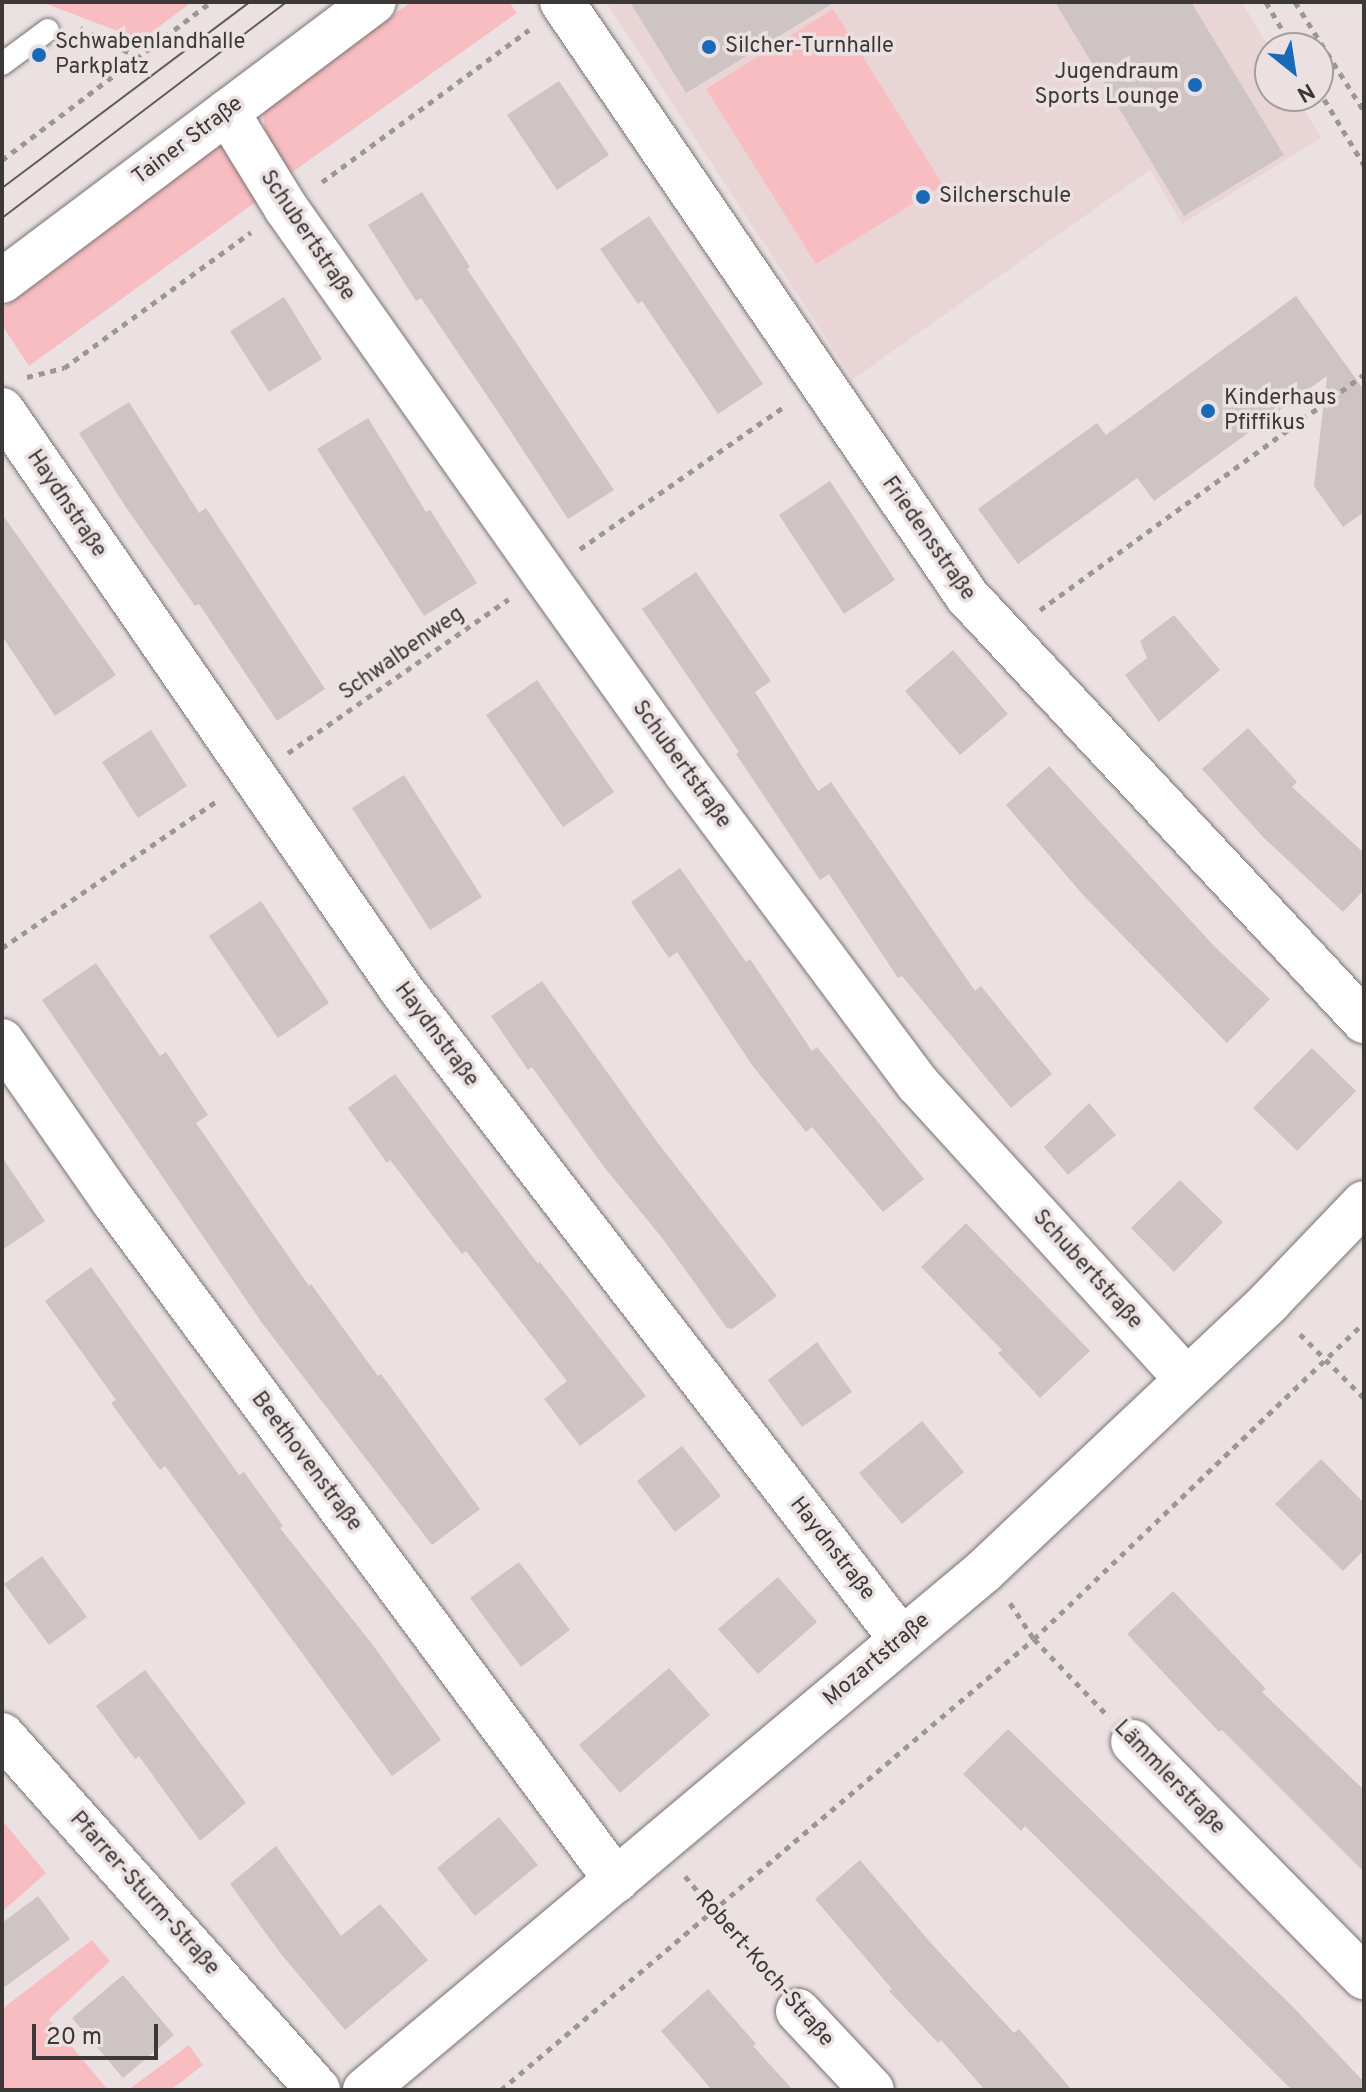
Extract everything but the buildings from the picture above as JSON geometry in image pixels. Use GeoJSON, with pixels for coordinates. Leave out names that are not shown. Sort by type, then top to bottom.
{"type":"FeatureCollection","features":[{"type":"Feature","properties":{"kind":"street","name":"Friedensstraße"},"geometry":{"type":"LineString","coordinates":[[562,2],[818,383],[967,596],[1364,1021]]}},
{"type":"Feature","properties":{"kind":"street","name":"Tainer Straße"},"geometry":{"type":"LineString","coordinates":[[2,281],[227,112],[353,8]]}},
{"type":"Feature","properties":{"kind":"street","name":"Schubertstraße"},"geometry":{"type":"LineString","coordinates":[[227,112],[286,208],[544,574],[686,773],[918,1084],[1186,1379]]}},
{"type":"Feature","properties":{"kind":"street","name":"Haydnstraße"},"geometry":{"type":"LineString","coordinates":[[2,410],[403,992],[901,1639]]}},
{"type":"Feature","properties":{"kind":"street","name":"Beethovenstraße"},"geometry":{"type":"LineString","coordinates":[[2,1041],[114,1202],[616,1880]]}},
{"type":"Feature","properties":{"kind":"street","name":"Mozartstraße"},"geometry":{"type":"LineString","coordinates":[[365,2090],[984,1571],[1269,1302],[1364,1203]]}},
{"type":"Feature","properties":{"kind":"street","name":"Pfarrer-Sturm-Straße"},"geometry":{"type":"LineString","coordinates":[[2,1735],[318,2090]]}},
{"type":"Feature","properties":{"kind":"street","name":"Lämmlerstraße"},"geometry":{"type":"LineString","coordinates":[[1133,1742],[1364,1977]]}},
{"type":"Feature","properties":{"kind":"street","name":"Robert-Koch-Straße"},"geometry":{"type":"LineString","coordinates":[[798,2011],[872,2090]]}},
{"type":"Feature","properties":{"kind":"lane"},"geometry":{"type":"LineString","coordinates":[[2,64],[48,30]]}},
{"type":"Feature","properties":{"kind":"path"},"geometry":{"type":"LineString","coordinates":[[2,160],[211,2]]}},
{"type":"Feature","properties":{"kind":"path"},"geometry":{"type":"LineString","coordinates":[[1266,2],[1284,32]]}},
{"type":"Feature","properties":{"kind":"path"},"geometry":{"type":"LineString","coordinates":[[1295,2],[1364,111]]}},
{"type":"Feature","properties":{"kind":"path"},"geometry":{"type":"LineString","coordinates":[[1332,112],[1364,165]]}},
{"type":"Feature","properties":{"kind":"path"},"geometry":{"type":"LineString","coordinates":[[1003,636],[1364,375]]}},
{"type":"Feature","properties":{"kind":"path","name":"Schwalbenweg"},"geometry":{"type":"LineString","coordinates":[[2,948],[818,383]]}},
{"type":"Feature","properties":{"kind":"path"},"geometry":{"type":"LineString","coordinates":[[1269,1302],[1364,1398]]}},
{"type":"Feature","properties":{"kind":"path"},"geometry":{"type":"LineString","coordinates":[[501,2090],[1034,1639],[1364,1323]]}},
{"type":"Feature","properties":{"kind":"path","name":"Lämmlerstraße"},"geometry":{"type":"LineString","coordinates":[[984,1571],[1022,1618],[1034,1639],[1133,1742]]}},
{"type":"Feature","properties":{"kind":"path","name":"Robert-Koch-Straße"},"geometry":{"type":"LineString","coordinates":[[660,1844],[711,1910],[798,2011]]}},
{"type":"Feature","properties":{"kind":"shaded area"},"geometry":{"type":"Polygon","coordinates":[[[41,2],[192,2],[141,40],[41,2]]]}},
{"type":"Feature","properties":{"kind":"shaded area"},"geometry":{"type":"Polygon","coordinates":[[[411,2],[509,2],[517,13],[284,178],[266,138],[263,114],[279,98],[411,2]]]}},
{"type":"Feature","properties":{"kind":"shaded area","name":"Silcherschule"},"geometry":{"type":"Polygon","coordinates":[[[606,2],[1242,2],[1260,32],[1254,32],[1254,112],[1306,112],[1321,138],[1182,224],[1150,170],[853,379],[606,2]]]}},
{"type":"Feature","properties":{"kind":"shaded area"},"geometry":{"type":"Polygon","coordinates":[[[833,9],[943,185],[816,264],[706,89],[833,9]]]}},
{"type":"Feature","properties":{"kind":"shaded area"},"geometry":{"type":"Polygon","coordinates":[[[231,137],[268,193],[29,366],[2,325],[2,309],[231,137]]]}},
{"type":"Feature","properties":{"kind":"shaded area"},"geometry":{"type":"Polygon","coordinates":[[[2,1820],[46,1873],[2,1912],[2,1820]]]}},
{"type":"Feature","properties":{"kind":"shaded area"},"geometry":{"type":"Polygon","coordinates":[[[92,1940],[110,1961],[49,2019],[108,2090],[2,2090],[2,2009],[92,1940]]]}},
{"type":"Feature","properties":{"kind":"shaded area"},"geometry":{"type":"Polygon","coordinates":[[[189,2045],[203,2065],[171,2090],[128,2090],[189,2045]]]}},
{"type":"Feature","properties":{"kind":"tram line"},"geometry":{"type":"LineString","coordinates":[[2,188],[250,2]]}},
{"type":"Feature","properties":{"kind":"tram line"},"geometry":{"type":"LineString","coordinates":[[2,218],[287,2]]}},
{"type":"Feature","properties":{"kind":"place","name":"Silcher-Turnhalle"},"geometry":{"type":"Point","coordinates":[709,47]}},
{"type":"Feature","properties":{"kind":"place","name":"Schwabenlandhalle Parkplatz"},"geometry":{"type":"Point","coordinates":[39,55]}},
{"type":"Feature","properties":{"kind":"place","name":"Jugendraum Sports Lounge"},"geometry":{"type":"Point","coordinates":[1195,85]}},
{"type":"Feature","properties":{"kind":"place","name":"Silcherschule"},"geometry":{"type":"Point","coordinates":[923,197]}},
{"type":"Feature","properties":{"kind":"place","name":"Kinderhaus Pfiffikus"},"geometry":{"type":"Point","coordinates":[1208,411]}}]}
